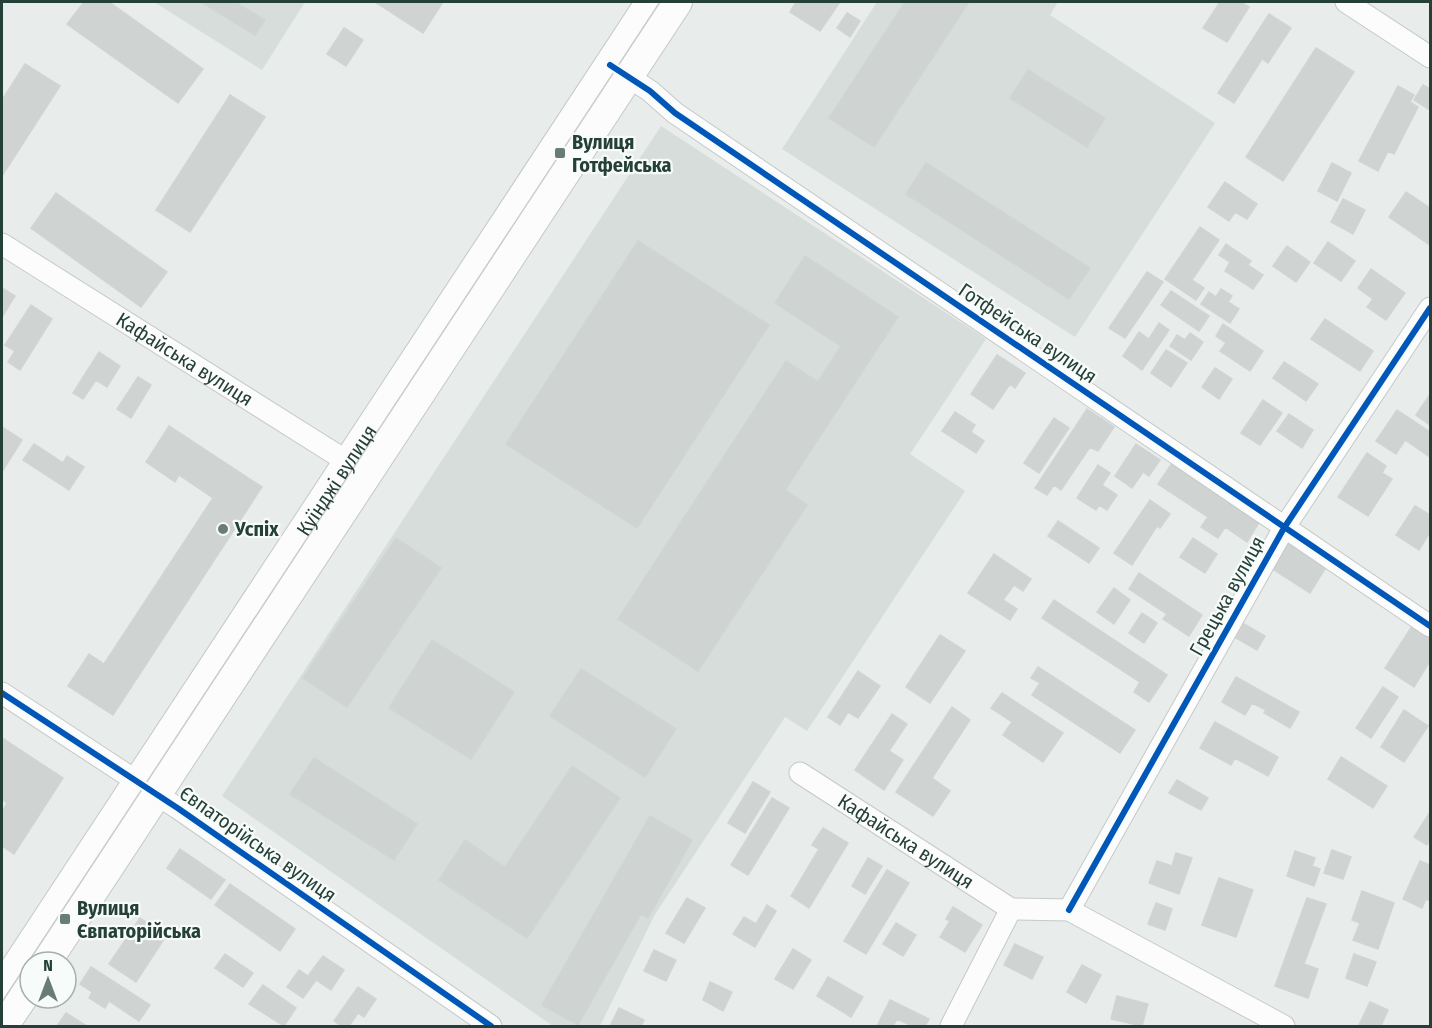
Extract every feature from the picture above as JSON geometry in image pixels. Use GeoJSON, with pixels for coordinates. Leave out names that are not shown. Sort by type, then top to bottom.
{"type":"FeatureCollection","features":[{"type":"Feature","properties":{"kind":"main road","name":"Куїнджі вулиця"},"geometry":{"type":"LineString","coordinates":[[619,71],[651,2]]}},
{"type":"Feature","properties":{"kind":"main road","name":"Куїнджі вулиця"},"geometry":{"type":"LineString","coordinates":[[2,989],[147,788],[619,71],[677,2]]}},
{"type":"Feature","properties":{"kind":"main road","name":"Куїнджі вулиця"},"geometry":{"type":"LineString","coordinates":[[52,950],[147,788]]}},
{"type":"Feature","properties":{"kind":"main road"},"geometry":{"type":"LineString","coordinates":[[3,1026],[18,1004]]}},
{"type":"Feature","properties":{"kind":"street"},"geometry":{"type":"LineString","coordinates":[[1346,2],[1431,57]]}},
{"type":"Feature","properties":{"kind":"street","name":"Готфейська вулиця"},"geometry":{"type":"LineString","coordinates":[[619,71],[685,119],[1431,626]]}},
{"type":"Feature","properties":{"kind":"street","name":"Кафайська вулиця"},"geometry":{"type":"LineString","coordinates":[[2,244],[357,468]]}},
{"type":"Feature","properties":{"kind":"street","name":"Грецька вулиця"},"geometry":{"type":"LineString","coordinates":[[1069,910],[1284,528],[1431,308]]}},
{"type":"Feature","properties":{"kind":"street","name":"Євпаторійська вулиця"},"geometry":{"type":"LineString","coordinates":[[2,693],[147,788],[491,1026]]}},
{"type":"Feature","properties":{"kind":"street","name":"Кафайська вулиця"},"geometry":{"type":"LineString","coordinates":[[800,773],[1011,909]]}},
{"type":"Feature","properties":{"kind":"street"},"geometry":{"type":"LineString","coordinates":[[951,1026],[1011,909],[1069,910],[1284,1026]]}},
{"type":"Feature","properties":{"kind":"shaded area"},"geometry":{"type":"Polygon","coordinates":[[[154,2],[305,2],[262,70],[154,2]]]}},
{"type":"Feature","properties":{"kind":"shaded area"},"geometry":{"type":"Polygon","coordinates":[[[877,2],[1058,2],[1050,15],[1215,123],[1075,337],[782,149],[877,2]]]}},
{"type":"Feature","properties":{"kind":"shaded area"},"geometry":{"type":"Polygon","coordinates":[[[661,126],[986,339],[910,454],[965,491],[807,731],[785,717],[654,916],[600,1026],[553,1026],[222,796],[661,126]]]}},
{"type":"Feature","properties":{"kind":"building"},"geometry":{"type":"Polygon","coordinates":[[[84,2],[109,2],[203,69],[178,103],[67,24],[84,2]]]}},
{"type":"Feature","properties":{"kind":"building"},"geometry":{"type":"Polygon","coordinates":[[[201,2],[235,2],[265,20],[255,35],[201,2]]]}},
{"type":"Feature","properties":{"kind":"building"},"geometry":{"type":"Polygon","coordinates":[[[375,2],[443,2],[423,33],[375,2]]]}},
{"type":"Feature","properties":{"kind":"building"},"geometry":{"type":"Polygon","coordinates":[[[796,2],[840,2],[820,31],[790,12],[796,2]]]}},
{"type":"Feature","properties":{"kind":"building"},"geometry":{"type":"Polygon","coordinates":[[[905,2],[969,2],[874,147],[829,118],[905,2]]]}},
{"type":"Feature","properties":{"kind":"building"},"geometry":{"type":"Polygon","coordinates":[[[1220,2],[1241,2],[1249,7],[1227,42],[1203,28],[1220,2]]]}},
{"type":"Feature","properties":{"kind":"building"},"geometry":{"type":"Polygon","coordinates":[[[847,13],[860,21],[850,37],[837,28],[847,13]]]}},
{"type":"Feature","properties":{"kind":"building"},"geometry":{"type":"Polygon","coordinates":[[[1269,14],[1291,28],[1268,63],[1262,59],[1234,103],[1218,93],[1269,14]]]}},
{"type":"Feature","properties":{"kind":"building"},"geometry":{"type":"Polygon","coordinates":[[[344,28],[363,40],[346,66],[327,54],[344,28]]]}},
{"type":"Feature","properties":{"kind":"building"},"geometry":{"type":"Polygon","coordinates":[[[1316,48],[1354,72],[1283,181],[1246,157],[1316,48]]]}},
{"type":"Feature","properties":{"kind":"building"},"geometry":{"type":"Polygon","coordinates":[[[25,64],[60,86],[2,176],[2,100],[25,64]]]}},
{"type":"Feature","properties":{"kind":"building"},"geometry":{"type":"Polygon","coordinates":[[[1028,70],[1105,118],[1087,147],[1010,98],[1028,70]]]}},
{"type":"Feature","properties":{"kind":"building"},"geometry":{"type":"Polygon","coordinates":[[[1423,85],[1430,89],[1430,110],[1414,100],[1423,85]]]}},
{"type":"Feature","properties":{"kind":"building"},"geometry":{"type":"Polygon","coordinates":[[[1398,86],[1414,95],[1410,102],[1418,107],[1394,154],[1388,151],[1378,171],[1359,161],[1398,86]]]}},
{"type":"Feature","properties":{"kind":"building"},"geometry":{"type":"Polygon","coordinates":[[[230,95],[265,117],[190,232],[156,210],[230,95]]]}},
{"type":"Feature","properties":{"kind":"building"},"geometry":{"type":"Polygon","coordinates":[[[926,163],[1090,268],[1069,299],[906,194],[926,163]]]}},
{"type":"Feature","properties":{"kind":"building"},"geometry":{"type":"Polygon","coordinates":[[[1332,163],[1351,173],[1337,201],[1318,191],[1332,163]]]}},
{"type":"Feature","properties":{"kind":"building"},"geometry":{"type":"Polygon","coordinates":[[[1225,182],[1257,204],[1247,219],[1235,212],[1229,221],[1208,207],[1225,182]]]}},
{"type":"Feature","properties":{"kind":"building"},"geometry":{"type":"Polygon","coordinates":[[[1406,192],[1430,208],[1430,245],[1389,217],[1406,192]]]}},
{"type":"Feature","properties":{"kind":"building"},"geometry":{"type":"Polygon","coordinates":[[[56,193],[167,272],[141,307],[31,228],[56,193]]]}},
{"type":"Feature","properties":{"kind":"building"},"geometry":{"type":"Polygon","coordinates":[[[1343,199],[1365,210],[1353,234],[1331,222],[1343,199]]]}},
{"type":"Feature","properties":{"kind":"building"},"geometry":{"type":"Polygon","coordinates":[[[1200,227],[1219,240],[1192,280],[1204,288],[1196,300],[1165,279],[1200,227]]]}},
{"type":"Feature","properties":{"kind":"building"},"geometry":{"type":"Polygon","coordinates":[[[638,241],[769,325],[637,528],[506,444],[638,241]]]}},
{"type":"Feature","properties":{"kind":"building"},"geometry":{"type":"Polygon","coordinates":[[[1328,242],[1355,261],[1341,281],[1314,263],[1328,242]]]}},
{"type":"Feature","properties":{"kind":"building"},"geometry":{"type":"Polygon","coordinates":[[[1226,244],[1251,261],[1248,265],[1263,275],[1253,289],[1225,271],[1230,262],[1219,255],[1226,244]]]}},
{"type":"Feature","properties":{"kind":"building"},"geometry":{"type":"Polygon","coordinates":[[[1287,246],[1310,262],[1296,282],[1273,266],[1287,246]]]}},
{"type":"Feature","properties":{"kind":"building"},"geometry":{"type":"Polygon","coordinates":[[[805,256],[898,317],[785,490],[807,505],[698,671],[618,619],[786,361],[818,382],[841,346],[775,303],[805,256]]]}},
{"type":"Feature","properties":{"kind":"building"},"geometry":{"type":"Polygon","coordinates":[[[1371,269],[1405,293],[1386,320],[1367,307],[1373,299],[1358,288],[1371,269]]]}},
{"type":"Feature","properties":{"kind":"building"},"geometry":{"type":"Polygon","coordinates":[[[1147,272],[1163,282],[1125,338],[1109,328],[1147,272]]]}},
{"type":"Feature","properties":{"kind":"building"},"geometry":{"type":"Polygon","coordinates":[[[2,288],[15,296],[2,317],[2,288]]]}},
{"type":"Feature","properties":{"kind":"building"},"geometry":{"type":"Polygon","coordinates":[[[1221,289],[1232,296],[1228,302],[1239,309],[1230,323],[1201,304],[1209,292],[1216,297],[1221,289]]]}},
{"type":"Feature","properties":{"kind":"building"},"geometry":{"type":"Polygon","coordinates":[[[1171,291],[1209,316],[1199,331],[1161,305],[1171,291]]]}},
{"type":"Feature","properties":{"kind":"building"},"geometry":{"type":"Polygon","coordinates":[[[31,305],[52,319],[20,370],[8,362],[15,351],[5,345],[31,305]]]}},
{"type":"Feature","properties":{"kind":"building"},"geometry":{"type":"Polygon","coordinates":[[[1325,319],[1373,351],[1360,371],[1311,339],[1325,319]]]}},
{"type":"Feature","properties":{"kind":"building"},"geometry":{"type":"Polygon","coordinates":[[[1159,323],[1169,330],[1142,370],[1123,356],[1139,332],[1149,339],[1159,323]]]}},
{"type":"Feature","properties":{"kind":"building"},"geometry":{"type":"Polygon","coordinates":[[[1223,324],[1263,351],[1250,371],[1220,351],[1226,343],[1216,336],[1223,324]]]}},
{"type":"Feature","properties":{"kind":"building"},"geometry":{"type":"Polygon","coordinates":[[[1190,333],[1203,342],[1191,360],[1170,346],[1177,335],[1185,340],[1190,333]]]}},
{"type":"Feature","properties":{"kind":"building"},"geometry":{"type":"Polygon","coordinates":[[[1166,350],[1187,363],[1171,387],[1151,373],[1166,350]]]}},
{"type":"Feature","properties":{"kind":"building"},"geometry":{"type":"Polygon","coordinates":[[[99,352],[120,366],[107,387],[96,380],[83,399],[73,393],[99,352]]]}},
{"type":"Feature","properties":{"kind":"building"},"geometry":{"type":"Polygon","coordinates":[[[997,355],[1025,373],[1015,388],[1010,384],[993,409],[971,394],[997,355]]]}},
{"type":"Feature","properties":{"kind":"building"},"geometry":{"type":"Polygon","coordinates":[[[1284,362],[1318,384],[1306,401],[1273,378],[1284,362]]]}},
{"type":"Feature","properties":{"kind":"building"},"geometry":{"type":"Polygon","coordinates":[[[1215,368],[1232,379],[1219,399],[1202,387],[1215,368]]]}},
{"type":"Feature","properties":{"kind":"building"},"geometry":{"type":"Polygon","coordinates":[[[138,377],[151,385],[131,418],[117,409],[138,377]]]}},
{"type":"Feature","properties":{"kind":"building"},"geometry":{"type":"Polygon","coordinates":[[[1430,397],[1430,425],[1416,415],[1430,397]]]}},
{"type":"Feature","properties":{"kind":"building"},"geometry":{"type":"Polygon","coordinates":[[[1263,400],[1282,413],[1260,445],[1241,433],[1263,400]]]}},
{"type":"Feature","properties":{"kind":"building"},"geometry":{"type":"Polygon","coordinates":[[[1087,409],[1114,427],[1098,451],[1090,447],[1061,490],[1054,485],[1047,495],[1035,488],[1087,409]]]}},
{"type":"Feature","properties":{"kind":"building"},"geometry":{"type":"Polygon","coordinates":[[[1397,410],[1430,432],[1430,457],[1405,440],[1396,454],[1376,441],[1397,410]]]}},
{"type":"Feature","properties":{"kind":"building"},"geometry":{"type":"Polygon","coordinates":[[[955,412],[975,425],[971,432],[984,441],[976,453],[942,431],[955,412]]]}},
{"type":"Feature","properties":{"kind":"building"},"geometry":{"type":"Polygon","coordinates":[[[1289,414],[1313,430],[1302,448],[1277,431],[1289,414]]]}},
{"type":"Feature","properties":{"kind":"building"},"geometry":{"type":"Polygon","coordinates":[[[1054,418],[1069,428],[1039,473],[1024,463],[1054,418]]]}},
{"type":"Feature","properties":{"kind":"building"},"geometry":{"type":"Polygon","coordinates":[[[169,426],[262,487],[113,715],[68,686],[89,654],[104,664],[213,498],[179,475],[175,482],[146,462],[169,426]]]}},
{"type":"Feature","properties":{"kind":"building"},"geometry":{"type":"Polygon","coordinates":[[[2,427],[22,440],[2,472],[2,427]]]}},
{"type":"Feature","properties":{"kind":"building"},"geometry":{"type":"Polygon","coordinates":[[[34,444],[63,463],[67,456],[84,467],[69,490],[23,460],[34,444]]]}},
{"type":"Feature","properties":{"kind":"building"},"geometry":{"type":"Polygon","coordinates":[[[1136,444],[1160,460],[1149,476],[1143,472],[1132,488],[1115,476],[1136,444]]]}},
{"type":"Feature","properties":{"kind":"building"},"geometry":{"type":"Polygon","coordinates":[[[1367,453],[1386,466],[1382,473],[1392,479],[1368,516],[1338,497],[1367,453]]]}},
{"type":"Feature","properties":{"kind":"building"},"geometry":{"type":"Polygon","coordinates":[[[1172,463],[1260,521],[1247,542],[1225,527],[1218,538],[1201,527],[1208,517],[1158,484],[1172,463]]]}},
{"type":"Feature","properties":{"kind":"building"},"geometry":{"type":"Polygon","coordinates":[[[1098,465],[1110,473],[1102,485],[1117,495],[1107,510],[1099,505],[1096,510],[1077,498],[1098,465]]]}},
{"type":"Feature","properties":{"kind":"building"},"geometry":{"type":"Polygon","coordinates":[[[1150,500],[1170,514],[1160,528],[1157,526],[1132,565],[1114,553],[1150,500]]]}},
{"type":"Feature","properties":{"kind":"building"},"geometry":{"type":"Polygon","coordinates":[[[1415,506],[1430,515],[1430,532],[1419,550],[1396,535],[1415,506]]]}},
{"type":"Feature","properties":{"kind":"building"},"geometry":{"type":"Polygon","coordinates":[[[1058,521],[1099,548],[1089,563],[1048,536],[1058,521]]]}},
{"type":"Feature","properties":{"kind":"building"},"geometry":{"type":"Polygon","coordinates":[[[396,538],[441,568],[347,707],[303,678],[396,538]]]}},
{"type":"Feature","properties":{"kind":"building"},"geometry":{"type":"Polygon","coordinates":[[[1193,538],[1217,554],[1205,573],[1180,557],[1193,538]]]}},
{"type":"Feature","properties":{"kind":"building"},"geometry":{"type":"Polygon","coordinates":[[[1289,539],[1328,564],[1310,593],[1271,568],[1289,539]]]}},
{"type":"Feature","properties":{"kind":"building"},"geometry":{"type":"Polygon","coordinates":[[[994,554],[1031,579],[1023,591],[1014,585],[1003,600],[1017,609],[1010,620],[968,593],[994,554]]]}},
{"type":"Feature","properties":{"kind":"building"},"geometry":{"type":"Polygon","coordinates":[[[1139,573],[1202,615],[1189,636],[1163,619],[1167,614],[1129,589],[1139,573]]]}},
{"type":"Feature","properties":{"kind":"building"},"geometry":{"type":"Polygon","coordinates":[[[1114,588],[1130,600],[1114,624],[1097,612],[1114,588]]]}},
{"type":"Feature","properties":{"kind":"building"},"geometry":{"type":"Polygon","coordinates":[[[1054,600],[1167,675],[1149,702],[1134,692],[1140,682],[1042,618],[1054,600]]]}},
{"type":"Feature","properties":{"kind":"building"},"geometry":{"type":"Polygon","coordinates":[[[1142,613],[1157,623],[1144,643],[1129,633],[1142,613]]]}},
{"type":"Feature","properties":{"kind":"building"},"geometry":{"type":"Polygon","coordinates":[[[1414,623],[1430,634],[1430,661],[1414,687],[1385,668],[1414,623]]]}},
{"type":"Feature","properties":{"kind":"building"},"geometry":{"type":"Polygon","coordinates":[[[1244,624],[1265,636],[1257,650],[1236,638],[1244,624]]]}},
{"type":"Feature","properties":{"kind":"building"},"geometry":{"type":"Polygon","coordinates":[[[940,635],[965,651],[930,703],[906,687],[940,635]]]}},
{"type":"Feature","properties":{"kind":"building"},"geometry":{"type":"Polygon","coordinates":[[[432,640],[514,692],[471,759],[389,708],[432,640]]]}},
{"type":"Feature","properties":{"kind":"building"},"geometry":{"type":"Polygon","coordinates":[[[1038,667],[1135,730],[1120,753],[1032,695],[1040,683],[1031,678],[1038,667]]]}},
{"type":"Feature","properties":{"kind":"building"},"geometry":{"type":"Polygon","coordinates":[[[581,669],[676,729],[645,777],[550,716],[581,669]]]}},
{"type":"Feature","properties":{"kind":"building"},"geometry":{"type":"Polygon","coordinates":[[[858,671],[880,686],[858,718],[848,712],[840,725],[828,717],[858,671]]]}},
{"type":"Feature","properties":{"kind":"building"},"geometry":{"type":"Polygon","coordinates":[[[1236,677],[1299,712],[1290,728],[1264,713],[1266,710],[1252,703],[1245,715],[1222,702],[1236,677]]]}},
{"type":"Feature","properties":{"kind":"building"},"geometry":{"type":"Polygon","coordinates":[[[1383,687],[1398,697],[1371,738],[1356,728],[1383,687]]]}},
{"type":"Feature","properties":{"kind":"building"},"geometry":{"type":"Polygon","coordinates":[[[1002,693],[1063,733],[1043,762],[1003,735],[1012,722],[991,708],[1002,693]]]}},
{"type":"Feature","properties":{"kind":"building"},"geometry":{"type":"Polygon","coordinates":[[[952,707],[970,720],[932,778],[950,791],[933,816],[896,792],[952,707]]]}},
{"type":"Feature","properties":{"kind":"building"},"geometry":{"type":"Polygon","coordinates":[[[1404,710],[1428,726],[1404,762],[1381,747],[1404,710]]]}},
{"type":"Feature","properties":{"kind":"building"},"geometry":{"type":"Polygon","coordinates":[[[892,714],[907,724],[889,751],[903,760],[884,790],[855,770],[892,714]]]}},
{"type":"Feature","properties":{"kind":"building"},"geometry":{"type":"Polygon","coordinates":[[[1215,722],[1278,757],[1268,776],[1235,758],[1231,765],[1200,748],[1215,722]]]}},
{"type":"Feature","properties":{"kind":"building"},"geometry":{"type":"Polygon","coordinates":[[[2,738],[63,778],[14,854],[2,846],[2,812],[7,803],[2,799],[2,738]]]}},
{"type":"Feature","properties":{"kind":"building"},"geometry":{"type":"Polygon","coordinates":[[[1341,757],[1387,786],[1373,808],[1328,779],[1341,757]]]}},
{"type":"Feature","properties":{"kind":"building"},"geometry":{"type":"Polygon","coordinates":[[[314,758],[417,824],[394,860],[290,794],[314,758]]]}},
{"type":"Feature","properties":{"kind":"building"},"geometry":{"type":"Polygon","coordinates":[[[572,766],[620,798],[527,938],[439,880],[465,840],[505,867],[572,766]]]}},
{"type":"Feature","properties":{"kind":"building"},"geometry":{"type":"Polygon","coordinates":[[[1177,780],[1208,798],[1201,810],[1169,793],[1177,780]]]}},
{"type":"Feature","properties":{"kind":"building"},"geometry":{"type":"Polygon","coordinates":[[[753,782],[770,792],[745,833],[728,823],[753,782]]]}},
{"type":"Feature","properties":{"kind":"building"},"geometry":{"type":"Polygon","coordinates":[[[772,798],[789,808],[748,875],[731,865],[772,798]]]}},
{"type":"Feature","properties":{"kind":"building"},"geometry":{"type":"Polygon","coordinates":[[[1430,812],[1430,839],[1427,845],[1414,837],[1430,812]]]}},
{"type":"Feature","properties":{"kind":"building"},"geometry":{"type":"Polygon","coordinates":[[[650,816],[692,840],[648,918],[641,914],[578,1025],[542,1005],[650,816]]]}},
{"type":"Feature","properties":{"kind":"building"},"geometry":{"type":"Polygon","coordinates":[[[823,828],[848,843],[809,908],[791,896],[819,849],[812,845],[823,828]]]}},
{"type":"Feature","properties":{"kind":"building"},"geometry":{"type":"Polygon","coordinates":[[[180,849],[225,880],[211,899],[167,868],[180,849]]]}},
{"type":"Feature","properties":{"kind":"building"},"geometry":{"type":"Polygon","coordinates":[[[1332,850],[1351,857],[1343,879],[1324,873],[1332,850]]]}},
{"type":"Feature","properties":{"kind":"building"},"geometry":{"type":"Polygon","coordinates":[[[1295,851],[1315,858],[1312,866],[1320,869],[1314,886],[1287,876],[1295,851]]]}},
{"type":"Feature","properties":{"kind":"building"},"geometry":{"type":"Polygon","coordinates":[[[1176,853],[1192,858],[1179,894],[1149,883],[1157,861],[1172,866],[1176,853]]]}},
{"type":"Feature","properties":{"kind":"building"},"geometry":{"type":"Polygon","coordinates":[[[868,858],[882,866],[865,894],[852,886],[868,858]]]}},
{"type":"Feature","properties":{"kind":"building"},"geometry":{"type":"Polygon","coordinates":[[[1420,861],[1430,865],[1430,901],[1426,899],[1422,908],[1403,899],[1420,861]]]}},
{"type":"Feature","properties":{"kind":"building"},"geometry":{"type":"Polygon","coordinates":[[[887,870],[909,883],[866,954],[844,941],[887,870]]]}},
{"type":"Feature","properties":{"kind":"building"},"geometry":{"type":"Polygon","coordinates":[[[1219,878],[1253,890],[1236,937],[1202,925],[1219,878]]]}},
{"type":"Feature","properties":{"kind":"building"},"geometry":{"type":"Polygon","coordinates":[[[230,884],[295,929],[280,951],[215,905],[230,884]]]}},
{"type":"Feature","properties":{"kind":"building"},"geometry":{"type":"Polygon","coordinates":[[[1362,891],[1394,903],[1378,949],[1353,940],[1360,923],[1352,920],[1362,891]]]}},
{"type":"Feature","properties":{"kind":"building"},"geometry":{"type":"Polygon","coordinates":[[[687,898],[705,908],[684,943],[666,933],[687,898]]]}},
{"type":"Feature","properties":{"kind":"building"},"geometry":{"type":"Polygon","coordinates":[[[1307,898],[1326,904],[1304,964],[1318,969],[1308,998],[1275,986],[1307,898]]]}},
{"type":"Feature","properties":{"kind":"building"},"geometry":{"type":"Polygon","coordinates":[[[1156,903],[1172,909],[1165,930],[1148,924],[1156,903]]]}},
{"type":"Feature","properties":{"kind":"building"},"geometry":{"type":"Polygon","coordinates":[[[767,905],[776,911],[755,947],[733,934],[744,917],[756,924],[767,905]]]}},
{"type":"Feature","properties":{"kind":"building"},"geometry":{"type":"Polygon","coordinates":[[[953,907],[982,925],[965,952],[940,937],[950,921],[946,919],[953,907]]]}},
{"type":"Feature","properties":{"kind":"building"},"geometry":{"type":"Polygon","coordinates":[[[140,918],[166,936],[136,982],[109,964],[140,918]]]}},
{"type":"Feature","properties":{"kind":"building"},"geometry":{"type":"Polygon","coordinates":[[[896,923],[916,935],[903,956],[883,944],[896,923]]]}},
{"type":"Feature","properties":{"kind":"building"},"geometry":{"type":"Polygon","coordinates":[[[1015,944],[1043,957],[1032,979],[1004,965],[1015,944]]]}},
{"type":"Feature","properties":{"kind":"building"},"geometry":{"type":"Polygon","coordinates":[[[793,949],[811,960],[793,989],[775,979],[793,949]]]}},
{"type":"Feature","properties":{"kind":"building"},"geometry":{"type":"Polygon","coordinates":[[[654,950],[676,960],[666,981],[644,971],[654,950]]]}},
{"type":"Feature","properties":{"kind":"building"},"geometry":{"type":"Polygon","coordinates":[[[225,954],[253,973],[243,987],[215,968],[225,954]]]}},
{"type":"Feature","properties":{"kind":"building"},"geometry":{"type":"Polygon","coordinates":[[[1354,954],[1376,962],[1367,986],[1346,978],[1354,954]]]}},
{"type":"Feature","properties":{"kind":"building"},"geometry":{"type":"Polygon","coordinates":[[[323,956],[344,970],[331,990],[316,980],[303,998],[287,987],[299,970],[308,976],[323,956]]]}},
{"type":"Feature","properties":{"kind":"building"},"geometry":{"type":"Polygon","coordinates":[[[1082,965],[1101,975],[1086,1003],[1067,992],[1082,965]]]}},
{"type":"Feature","properties":{"kind":"building"},"geometry":{"type":"Polygon","coordinates":[[[91,967],[150,1005],[139,1021],[109,1001],[105,1008],[89,998],[92,992],[80,984],[91,967]]]}},
{"type":"Feature","properties":{"kind":"building"},"geometry":{"type":"Polygon","coordinates":[[[828,977],[863,997],[851,1017],[817,996],[828,977]]]}},
{"type":"Feature","properties":{"kind":"building"},"geometry":{"type":"Polygon","coordinates":[[[710,982],[732,992],[723,1011],[703,1000],[710,982]]]}},
{"type":"Feature","properties":{"kind":"building"},"geometry":{"type":"Polygon","coordinates":[[[263,985],[296,1008],[284,1026],[249,1004],[263,985]]]}},
{"type":"Feature","properties":{"kind":"building"},"geometry":{"type":"Polygon","coordinates":[[[358,987],[376,999],[364,1017],[358,1013],[349,1026],[342,1026],[334,1021],[358,987]]]}},
{"type":"Feature","properties":{"kind":"building"},"geometry":{"type":"Polygon","coordinates":[[[1117,996],[1148,1004],[1142,1026],[1111,1019],[1117,996]]]}},
{"type":"Feature","properties":{"kind":"building"},"geometry":{"type":"Polygon","coordinates":[[[890,1000],[929,1019],[925,1026],[912,1026],[897,1019],[893,1026],[877,1026],[890,1000]]]}},
{"type":"Feature","properties":{"kind":"building"},"geometry":{"type":"Polygon","coordinates":[[[1370,1002],[1388,1010],[1381,1026],[1359,1025],[1370,1002]]]}},
{"type":"Feature","properties":{"kind":"building"},"geometry":{"type":"Polygon","coordinates":[[[619,1008],[644,1020],[641,1026],[610,1026],[619,1008]]]}},
{"type":"Feature","properties":{"kind":"building"},"geometry":{"type":"Polygon","coordinates":[[[66,1013],[87,1026],[57,1026],[66,1013]]]}},
{"type":"Feature","properties":{"kind":"tram line"},"geometry":{"type":"LineString","coordinates":[[2,1002],[660,2]]}},
{"type":"Feature","properties":{"kind":"cycle path"},"geometry":{"type":"LineString","coordinates":[[610,65],[650,91],[675,113],[1430,626]]}},
{"type":"Feature","properties":{"kind":"cycle path"},"geometry":{"type":"LineString","coordinates":[[1069,910],[1284,528],[1430,308]]}},
{"type":"Feature","properties":{"kind":"cycle path"},"geometry":{"type":"LineString","coordinates":[[2,693],[179,809],[491,1026]]}},
{"type":"Feature","properties":{"kind":"place","name":"Вулиця Готфейська"},"geometry":{"type":"Point","coordinates":[560,153]}},
{"type":"Feature","properties":{"kind":"place","name":"Успіх"},"geometry":{"type":"Point","coordinates":[223,529]}},
{"type":"Feature","properties":{"kind":"place","name":"Вулиця Євпаторійська"},"geometry":{"type":"Point","coordinates":[65,919]}}]}
